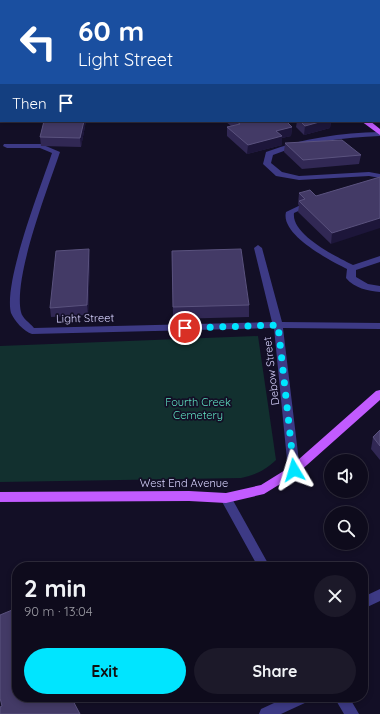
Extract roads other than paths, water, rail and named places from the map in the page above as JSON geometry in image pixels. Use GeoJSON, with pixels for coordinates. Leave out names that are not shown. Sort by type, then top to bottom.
{"type":"FeatureCollection","features":[{"type":"Feature","properties":{"kind":"main road"},"geometry":{"type":"LineString","coordinates":[[366,122],[380,134]]}},
{"type":"Feature","properties":{"kind":"main road","name":"West End Avenue"},"geometry":{"type":"LineString","coordinates":[[0,497],[189,496],[226,498],[264,489],[294,470],[380,394]]}},
{"type":"Feature","properties":{"kind":"street"},"geometry":{"type":"LineString","coordinates":[[380,134],[321,138],[283,148],[269,154],[268,164],[279,174],[299,178],[369,174],[380,176]]}},
{"type":"Feature","properties":{"kind":"street","name":"Light Street"},"geometry":{"type":"LineString","coordinates":[[7,146],[41,146],[56,152],[34,217],[14,296],[16,313],[32,331],[278,325],[380,326]]}},
{"type":"Feature","properties":{"kind":"street"},"geometry":{"type":"LineString","coordinates":[[318,201],[300,206],[290,212],[288,217],[290,222],[309,244],[352,268],[380,259]]}},
{"type":"Feature","properties":{"kind":"street","name":"Debow Street"},"geometry":{"type":"LineString","coordinates":[[258,248],[278,325],[294,470]]}},
{"type":"Feature","properties":{"kind":"street"},"geometry":{"type":"LineString","coordinates":[[352,268],[351,278],[356,282],[372,289],[380,289]]}},
{"type":"Feature","properties":{"kind":"street"},"geometry":{"type":"LineString","coordinates":[[226,498],[261,562]]}},
{"type":"Feature","properties":{"kind":"street"},"geometry":{"type":"LineString","coordinates":[[368,601],[379,597]]}},
{"type":"Feature","properties":{"kind":"street"},"geometry":{"type":"LineString","coordinates":[[266,714],[291,702]]}},
{"type":"Feature","properties":{"kind":"street"},"geometry":{"type":"LineString","coordinates":[[344,702],[352,714]]}},
{"type":"Feature","properties":{"kind":"park label","name":"Fourth Creek Cemetery"},"geometry":{"type":"Point","coordinates":[198,408]}}]}
